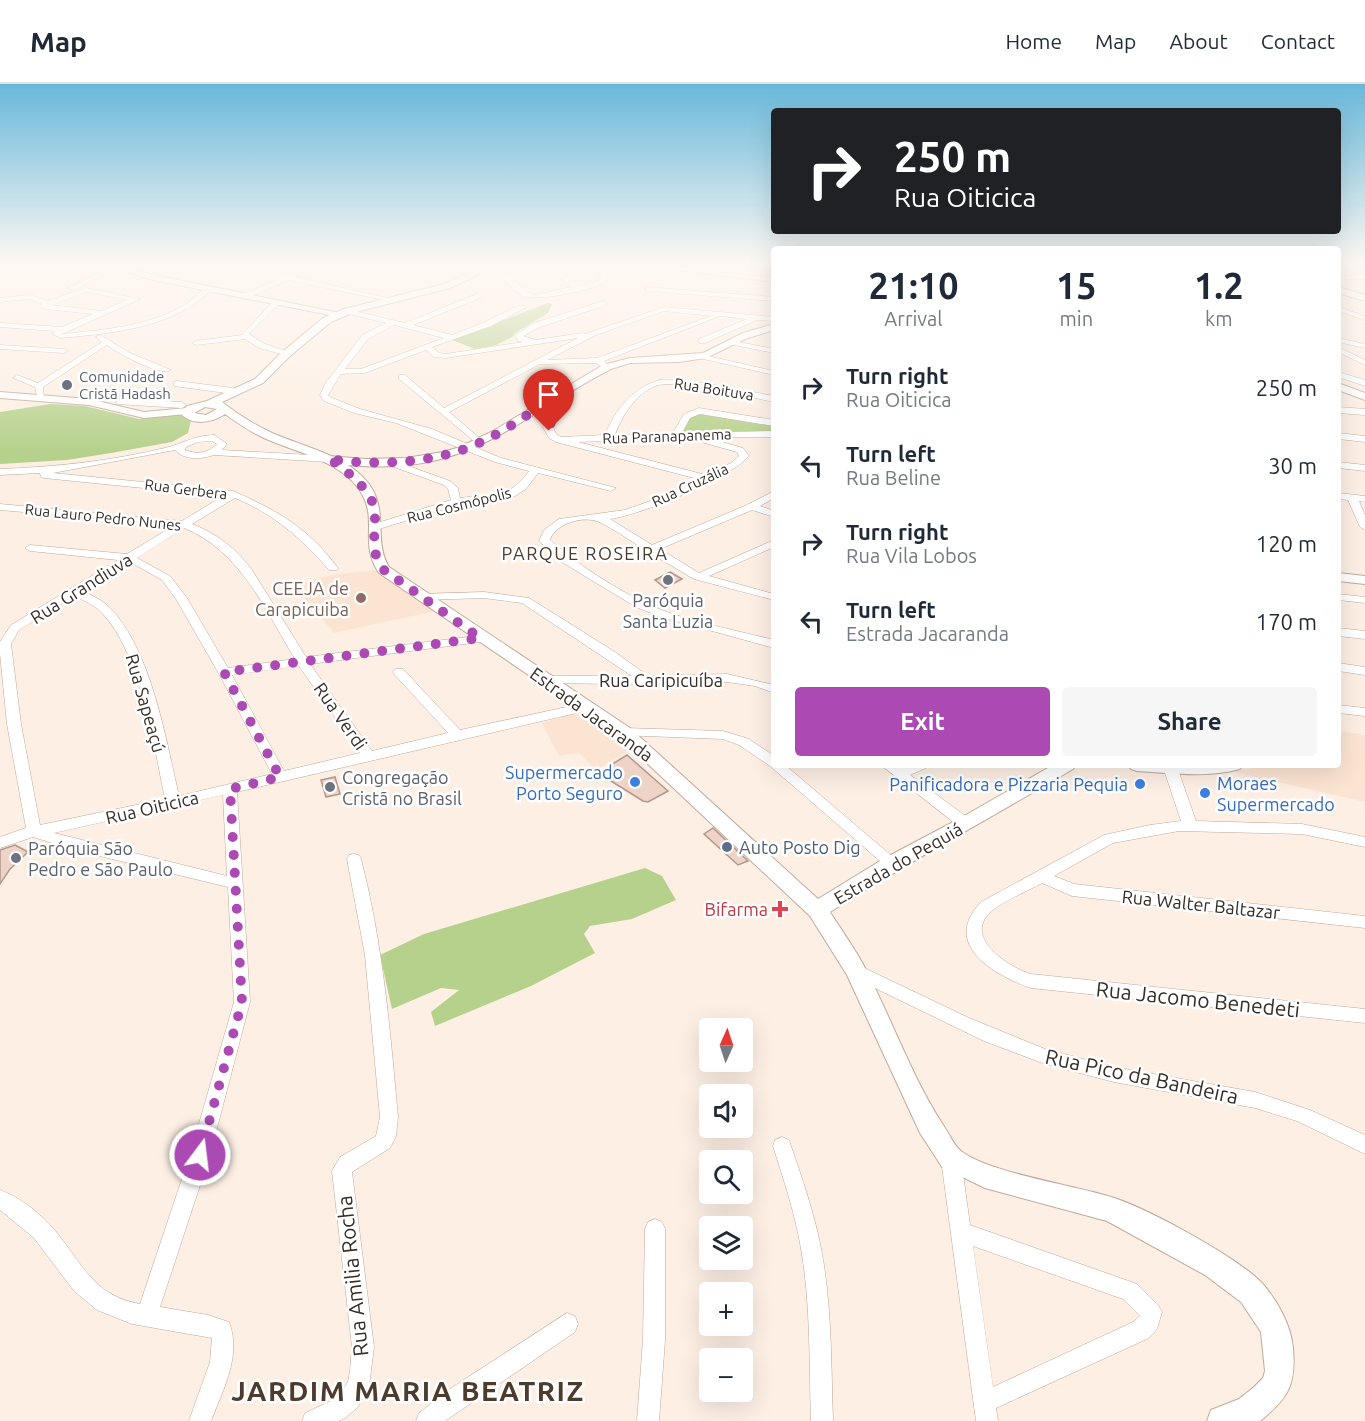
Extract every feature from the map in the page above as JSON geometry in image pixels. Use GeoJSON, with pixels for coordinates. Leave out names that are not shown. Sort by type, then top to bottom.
{"type":"FeatureCollection","features":[{"type":"Feature","properties":{"kind":"main road"},"geometry":{"type":"LineString","coordinates":[[238,418],[188,416],[185,408],[211,404],[233,391],[259,381],[318,326]]}},
{"type":"Feature","properties":{"kind":"main road","name":"Estrada Jacaranda"},"geometry":{"type":"LineString","coordinates":[[211,404],[218,404],[254,429],[328,459],[350,474],[370,497],[375,527],[374,548],[379,564],[384,570],[480,638],[624,732],[817,910]]}},
{"type":"Feature","properties":{"kind":"main road"},"geometry":{"type":"LineString","coordinates":[[206,418],[224,409]]}},
{"type":"Feature","properties":{"kind":"main road","name":"Estrada do Pequiá"},"geometry":{"type":"LineString","coordinates":[[951,1159],[928,1125],[856,971],[817,910],[892,863],[966,824],[1062,768]]}},
{"type":"Feature","properties":{"kind":"main road"},"geometry":{"type":"LineString","coordinates":[[951,1159],[985,1176],[1110,1209],[1137,1221],[1215,1264],[1251,1292],[1274,1327],[1278,1341],[1280,1371],[1275,1387],[1265,1398],[1249,1410],[1222,1421]]}},
{"type":"Feature","properties":{"kind":"street"},"geometry":{"type":"LineString","coordinates":[[14,326],[60,331],[70,326]]}},
{"type":"Feature","properties":{"kind":"street"},"geometry":{"type":"LineString","coordinates":[[60,331],[61,336],[116,326]]}},
{"type":"Feature","properties":{"kind":"street"},"geometry":{"type":"LineString","coordinates":[[246,338],[246,330],[250,326]]}},
{"type":"Feature","properties":{"kind":"street"},"geometry":{"type":"LineString","coordinates":[[384,326],[365,337],[328,386],[324,395],[327,399],[357,411],[429,431],[467,448],[534,471],[611,488]]}},
{"type":"Feature","properties":{"kind":"street"},"geometry":{"type":"LineString","coordinates":[[406,326],[451,337]]}},
{"type":"Feature","properties":{"kind":"street"},"geometry":{"type":"LineString","coordinates":[[340,372],[362,371],[476,326]]}},
{"type":"Feature","properties":{"kind":"street"},"geometry":{"type":"LineString","coordinates":[[536,326],[519,335],[521,339],[536,342]]}},
{"type":"Feature","properties":{"kind":"street"},"geometry":{"type":"LineString","coordinates":[[443,412],[593,333],[613,326]]}},
{"type":"Feature","properties":{"kind":"street"},"geometry":{"type":"LineString","coordinates":[[537,364],[598,360],[688,326]]}},
{"type":"Feature","properties":{"kind":"street"},"geometry":{"type":"LineString","coordinates":[[702,341],[736,326]]}},
{"type":"Feature","properties":{"kind":"street"},"geometry":{"type":"LineString","coordinates":[[702,356],[756,332],[771,328]]}},
{"type":"Feature","properties":{"kind":"street"},"geometry":{"type":"LineString","coordinates":[[93,332],[134,358],[167,370]]}},
{"type":"Feature","properties":{"kind":"street"},"geometry":{"type":"LineString","coordinates":[[427,347],[434,354],[441,356],[593,333]]}},
{"type":"Feature","properties":{"kind":"street"},"geometry":{"type":"LineString","coordinates":[[196,343],[246,338],[286,354]]}},
{"type":"Feature","properties":{"kind":"street"},"geometry":{"type":"LineString","coordinates":[[558,339],[570,345]]}},
{"type":"Feature","properties":{"kind":"street"},"geometry":{"type":"LineString","coordinates":[[1341,341],[1365,346]]}},
{"type":"Feature","properties":{"kind":"street"},"geometry":{"type":"LineString","coordinates":[[39,386],[107,342]]}},
{"type":"Feature","properties":{"kind":"street"},"geometry":{"type":"LineString","coordinates":[[732,342],[771,350]]}},
{"type":"Feature","properties":{"kind":"street"},"geometry":{"type":"LineString","coordinates":[[0,347],[64,351]]}},
{"type":"Feature","properties":{"kind":"street"},"geometry":{"type":"LineString","coordinates":[[629,348],[628,354],[633,360]]}},
{"type":"Feature","properties":{"kind":"street"},"geometry":{"type":"LineString","coordinates":[[1341,351],[1365,363]]}},
{"type":"Feature","properties":{"kind":"street"},"geometry":{"type":"LineString","coordinates":[[213,452],[352,462],[427,458],[480,443],[608,367],[633,360],[702,356],[771,372]]}},
{"type":"Feature","properties":{"kind":"street"},"geometry":{"type":"LineString","coordinates":[[598,360],[608,367]]}},
{"type":"Feature","properties":{"kind":"street"},"geometry":{"type":"LineString","coordinates":[[496,369],[515,375]]}},
{"type":"Feature","properties":{"kind":"street"},"geometry":{"type":"LineString","coordinates":[[1341,375],[1365,383]]}},
{"type":"Feature","properties":{"kind":"street"},"geometry":{"type":"LineString","coordinates":[[402,377],[480,443]]}},
{"type":"Feature","properties":{"kind":"street"},"geometry":{"type":"LineString","coordinates":[[16,378],[39,386]]}},
{"type":"Feature","properties":{"kind":"street","name":"Rua Boituva"},"geometry":{"type":"LineString","coordinates":[[609,438],[617,416],[651,384],[658,382],[693,385],[771,398]]}},
{"type":"Feature","properties":{"kind":"street"},"geometry":{"type":"LineString","coordinates":[[177,384],[233,391]]}},
{"type":"Feature","properties":{"kind":"street"},"geometry":{"type":"LineString","coordinates":[[39,386],[40,398]]}},
{"type":"Feature","properties":{"kind":"street"},"geometry":{"type":"LineString","coordinates":[[1341,389],[1365,399]]}},
{"type":"Feature","properties":{"kind":"street"},"geometry":{"type":"LineString","coordinates":[[0,396],[89,402],[144,415],[185,408]]}},
{"type":"Feature","properties":{"kind":"street"},"geometry":{"type":"LineString","coordinates":[[558,396],[549,431],[560,440],[705,478]]}},
{"type":"Feature","properties":{"kind":"street"},"geometry":{"type":"LineString","coordinates":[[120,402],[185,408]]}},
{"type":"Feature","properties":{"kind":"street"},"geometry":{"type":"LineString","coordinates":[[535,410],[552,416]]}},
{"type":"Feature","properties":{"kind":"street"},"geometry":{"type":"LineString","coordinates":[[1341,410],[1365,412]]}},
{"type":"Feature","properties":{"kind":"street"},"geometry":{"type":"LineString","coordinates":[[675,436],[687,416],[699,411],[771,423]]}},
{"type":"Feature","properties":{"kind":"street"},"geometry":{"type":"LineString","coordinates":[[0,474],[44,475],[182,449],[196,439],[206,418]]}},
{"type":"Feature","properties":{"kind":"street","name":"Rua Paranapanema"},"geometry":{"type":"LineString","coordinates":[[715,438],[771,434]]}},
{"type":"Feature","properties":{"kind":"street","name":"Rua Paranapanema"},"geometry":{"type":"LineString","coordinates":[[560,440],[687,435]]}},
{"type":"Feature","properties":{"kind":"street","name":"Rua Cruzália"},"geometry":{"type":"LineString","coordinates":[[687,435],[715,438],[740,450],[744,456],[734,465],[633,511],[600,518],[578,519],[556,525],[546,533],[544,541],[564,559],[640,605],[665,615],[771,643]]}},
{"type":"Feature","properties":{"kind":"street"},"geometry":{"type":"LineString","coordinates":[[1341,436],[1365,439]]}},
{"type":"Feature","properties":{"kind":"street"},"geometry":{"type":"LineString","coordinates":[[182,449],[200,456],[221,447],[222,442],[214,438],[196,439]]}},
{"type":"Feature","properties":{"kind":"street"},"geometry":{"type":"LineString","coordinates":[[270,455],[300,448]]}},
{"type":"Feature","properties":{"kind":"street"},"geometry":{"type":"LineString","coordinates":[[387,461],[447,483],[453,488],[456,502]]}},
{"type":"Feature","properties":{"kind":"street","name":"Rua Gerbera"},"geometry":{"type":"LineString","coordinates":[[98,465],[103,477],[121,482]]}},
{"type":"Feature","properties":{"kind":"street"},"geometry":{"type":"LineString","coordinates":[[1341,465],[1365,468]]}},
{"type":"Feature","properties":{"kind":"street"},"geometry":{"type":"LineString","coordinates":[[0,474],[81,468]]}},
{"type":"Feature","properties":{"kind":"street"},"geometry":{"type":"LineString","coordinates":[[81,468],[84,477],[93,480]]}},
{"type":"Feature","properties":{"kind":"street","name":"Rua Cosmópolis"},"geometry":{"type":"LineString","coordinates":[[375,527],[456,502],[511,494],[523,487],[534,471]]}},
{"type":"Feature","properties":{"kind":"street","name":"Rua Gerbera"},"geometry":{"type":"LineString","coordinates":[[44,475],[232,494],[255,503],[292,525],[333,568]]}},
{"type":"Feature","properties":{"kind":"street","name":"Rua Grandiuva"},"geometry":{"type":"LineString","coordinates":[[34,832],[7,725],[6,639],[15,628],[232,494]]}},
{"type":"Feature","properties":{"kind":"street"},"geometry":{"type":"LineString","coordinates":[[650,550],[751,507],[771,496]]}},
{"type":"Feature","properties":{"kind":"street"},"geometry":{"type":"LineString","coordinates":[[1341,496],[1365,499]]}},
{"type":"Feature","properties":{"kind":"street"},"geometry":{"type":"LineString","coordinates":[[1352,497],[1365,527]]}},
{"type":"Feature","properties":{"kind":"street","name":"Rua Lauro Pedro Nunes"},"geometry":{"type":"LineString","coordinates":[[0,507],[185,524],[211,538],[238,559],[256,583]]}},
{"type":"Feature","properties":{"kind":"street"},"geometry":{"type":"LineString","coordinates":[[751,507],[771,513]]}},
{"type":"Feature","properties":{"kind":"street"},"geometry":{"type":"LineString","coordinates":[[600,518],[698,577],[771,596]]}},
{"type":"Feature","properties":{"kind":"street"},"geometry":{"type":"LineString","coordinates":[[698,577],[771,544]]}},
{"type":"Feature","properties":{"kind":"street"},"geometry":{"type":"LineString","coordinates":[[30,548],[130,558],[166,578],[181,598],[224,672],[280,777]]}},
{"type":"Feature","properties":{"kind":"street"},"geometry":{"type":"LineString","coordinates":[[1341,577],[1365,580]]}},
{"type":"Feature","properties":{"kind":"street","name":"Rua Verdi"},"geometry":{"type":"LineString","coordinates":[[256,583],[302,661],[370,757]]}},
{"type":"Feature","properties":{"kind":"street","name":"Rua Sapeaçú"},"geometry":{"type":"LineString","coordinates":[[75,592],[107,611],[120,630],[138,665],[173,802]]}},
{"type":"Feature","properties":{"kind":"street"},"geometry":{"type":"LineString","coordinates":[[422,597],[484,595],[525,600],[611,655],[645,680]]}},
{"type":"Feature","properties":{"kind":"street"},"geometry":{"type":"LineString","coordinates":[[1341,597],[1365,600]]}},
{"type":"Feature","properties":{"kind":"street"},"geometry":{"type":"LineString","coordinates":[[1341,632],[1365,635]]}},
{"type":"Feature","properties":{"kind":"street"},"geometry":{"type":"LineString","coordinates":[[224,672],[480,638]]}},
{"type":"Feature","properties":{"kind":"street"},"geometry":{"type":"LineString","coordinates":[[1341,667],[1365,671]]}},
{"type":"Feature","properties":{"kind":"street"},"geometry":{"type":"LineString","coordinates":[[399,672],[457,735]]}},
{"type":"Feature","properties":{"kind":"street","name":"Rua Caripicuíba"},"geometry":{"type":"LineString","coordinates":[[546,680],[645,680],[701,677],[727,678],[771,688]]}},
{"type":"Feature","properties":{"kind":"street","name":"Rua Oiticica"},"geometry":{"type":"LineString","coordinates":[[0,843],[34,832],[585,707]]}},
{"type":"Feature","properties":{"kind":"street"},"geometry":{"type":"LineString","coordinates":[[1341,708],[1365,712]]}},
{"type":"Feature","properties":{"kind":"street"},"geometry":{"type":"LineString","coordinates":[[624,732],[736,737],[756,748],[771,761]]}},
{"type":"Feature","properties":{"kind":"street"},"geometry":{"type":"LineString","coordinates":[[780,768],[892,863]]}},
{"type":"Feature","properties":{"kind":"street"},"geometry":{"type":"LineString","coordinates":[[892,768],[966,824]]}},
{"type":"Feature","properties":{"kind":"street"},"geometry":{"type":"LineString","coordinates":[[900,774],[914,768]]}},
{"type":"Feature","properties":{"kind":"street"},"geometry":{"type":"LineString","coordinates":[[1170,768],[1190,826]]}},
{"type":"Feature","properties":{"kind":"street"},"geometry":{"type":"LineString","coordinates":[[147,1316],[200,1155],[242,1002],[230,789]]}},
{"type":"Feature","properties":{"kind":"street"},"geometry":{"type":"LineString","coordinates":[[1040,876],[1120,835],[1190,826],[1302,829],[1365,842]]}},
{"type":"Feature","properties":{"kind":"street"},"geometry":{"type":"LineString","coordinates":[[34,832],[79,846],[235,883]]}},
{"type":"Feature","properties":{"kind":"street","name":"Rua Amilia Rocha"},"geometry":{"type":"LineString","coordinates":[[313,1421],[337,1410],[350,1399],[358,1386],[363,1347],[342,1171],[347,1163],[383,1142],[387,1136],[389,1117],[372,948],[365,900],[354,859]]}},
{"type":"Feature","properties":{"kind":"street","name":"Rua Walter Baltazar"},"geometry":{"type":"LineString","coordinates":[[1040,876],[1072,890],[1365,922]]}},
{"type":"Feature","properties":{"kind":"street","name":"Rua Jacomo Benedeti"},"geometry":{"type":"LineString","coordinates":[[1040,876],[987,906],[977,913],[973,921],[977,944],[1007,972],[1031,981],[1365,1016]]}},
{"type":"Feature","properties":{"kind":"street","name":"Rua Pico da Bandeira"},"geometry":{"type":"LineString","coordinates":[[856,971],[999,1041],[1043,1057],[1104,1073],[1264,1102],[1338,1130],[1365,1145]]}},
{"type":"Feature","properties":{"kind":"street"},"geometry":{"type":"LineString","coordinates":[[782,1146],[806,1222],[813,1266],[822,1421]]}},
{"type":"Feature","properties":{"kind":"street"},"geometry":{"type":"LineString","coordinates":[[951,1159],[961,1232],[986,1412],[1141,1330],[1149,1321],[1151,1312],[1130,1291],[961,1232]]}},
{"type":"Feature","properties":{"kind":"street"},"geometry":{"type":"LineString","coordinates":[[0,1199],[20,1211],[41,1231],[84,1288],[104,1303],[147,1316],[216,1328],[224,1336],[223,1351],[200,1421]]}},
{"type":"Feature","properties":{"kind":"street"},"geometry":{"type":"LineString","coordinates":[[648,1421],[654,1340],[655,1229]]}},
{"type":"Feature","properties":{"kind":"street"},"geometry":{"type":"LineString","coordinates":[[427,1421],[461,1395],[567,1324]]}},
{"type":"Feature","properties":{"kind":"shaded area","name":"CEEJA de Carapicuiba"},"geometry":{"type":"Polygon","coordinates":[[[375,570],[436,611],[334,633],[294,585],[332,575],[375,570]]]}},
{"type":"Feature","properties":{"kind":"shaded area"},"geometry":{"type":"Polygon","coordinates":[[[572,714],[588,716],[631,750],[596,770],[579,753],[559,756],[542,723],[572,714]]]}},
{"type":"Feature","properties":{"kind":"shaded area"},"geometry":{"type":"Polygon","coordinates":[[[1341,731],[1365,735],[1365,802],[1234,772],[1254,768],[1341,768],[1341,731]]]}},
{"type":"Feature","properties":{"kind":"green space"},"geometry":{"type":"Polygon","coordinates":[[[487,326],[526,326],[496,345],[475,349],[452,340],[487,326]]]}},
{"type":"Feature","properties":{"kind":"green space"},"geometry":{"type":"Polygon","coordinates":[[[50,404],[85,406],[139,419],[182,414],[192,417],[188,433],[172,442],[67,460],[0,464],[0,412],[50,404]]]}},
{"type":"Feature","properties":{"kind":"green space"},"geometry":{"type":"Polygon","coordinates":[[[693,414],[771,424],[771,431],[682,432],[693,414]]]}},
{"type":"Feature","properties":{"kind":"green space"},"geometry":{"type":"Polygon","coordinates":[[[645,868],[662,876],[676,900],[632,919],[590,926],[584,934],[595,953],[531,986],[435,1026],[431,1012],[459,990],[441,988],[392,1009],[380,955],[424,934],[645,868]]]}},
{"type":"Feature","properties":{"kind":"building","name":"Paróquia Santa Luzia"},"geometry":{"type":"Polygon","coordinates":[[[670,572],[682,579],[665,588],[655,580],[670,572]]]}},
{"type":"Feature","properties":{"kind":"building","name":"Supermercado Porto Seguro"},"geometry":{"type":"Polygon","coordinates":[[[627,755],[668,791],[648,802],[643,801],[598,773],[627,755]]]}},
{"type":"Feature","properties":{"kind":"building","name":"Congregação Cristã no Brasil"},"geometry":{"type":"Polygon","coordinates":[[[335,777],[340,794],[326,797],[321,780],[335,777]]]}},
{"type":"Feature","properties":{"kind":"building","name":"Auto Posto Dig"},"geometry":{"type":"Polygon","coordinates":[[[713,828],[748,861],[738,865],[704,834],[713,828]]]}},
{"type":"Feature","properties":{"kind":"building"},"geometry":{"type":"Polygon","coordinates":[[[15,845],[28,852],[10,869],[0,884],[0,850],[15,845]]]}},
{"type":"Feature","properties":{"kind":"place","name":"Comunidade Cristã Hadash"},"geometry":{"type":"Point","coordinates":[67,385]}},
{"type":"Feature","properties":{"kind":"place","name":"Paróquia Santa Luzia"},"geometry":{"type":"Point","coordinates":[668,580]}},
{"type":"Feature","properties":{"kind":"place","name":"CEEJA de Carapicuiba"},"geometry":{"type":"Point","coordinates":[361,598]}},
{"type":"Feature","properties":{"kind":"place","name":"Supermercado Porto Seguro"},"geometry":{"type":"Point","coordinates":[635,782]}},
{"type":"Feature","properties":{"kind":"place","name":"Panificadora e Pizzaria Pequia"},"geometry":{"type":"Point","coordinates":[1140,784]}},
{"type":"Feature","properties":{"kind":"place","name":"Congregação Cristã no Brasil"},"geometry":{"type":"Point","coordinates":[330,787]}},
{"type":"Feature","properties":{"kind":"place","name":"Moraes Supermercado"},"geometry":{"type":"Point","coordinates":[1205,793]}},
{"type":"Feature","properties":{"kind":"place","name":"Auto Posto Dig"},"geometry":{"type":"Point","coordinates":[727,847]}},
{"type":"Feature","properties":{"kind":"place","name":"Paróquia São Pedro e São Paulo"},"geometry":{"type":"Point","coordinates":[16,858]}},
{"type":"Feature","properties":{"kind":"place","name":"Bifarma"},"geometry":{"type":"Point","coordinates":[780,909]}},
{"type":"Feature","properties":{"kind":"district","name":"PARQUE ROSEIRA"},"geometry":{"type":"Point","coordinates":[585,553]}},
{"type":"Feature","properties":{"kind":"district","name":"JARDIM MARIA BEATRIZ"},"geometry":{"type":"Point","coordinates":[408,1390]}},
{"type":"Feature","properties":{"kind":"route"},"geometry":{"type":"LineString","coordinates":[[200,1155],[242,1002],[230,789],[280,777],[224,672],[480,638],[384,570],[379,564],[374,548],[374,508],[370,497],[350,474],[328,459],[352,462],[427,458],[480,443],[535,410],[552,416],[549,431]]}}]}
